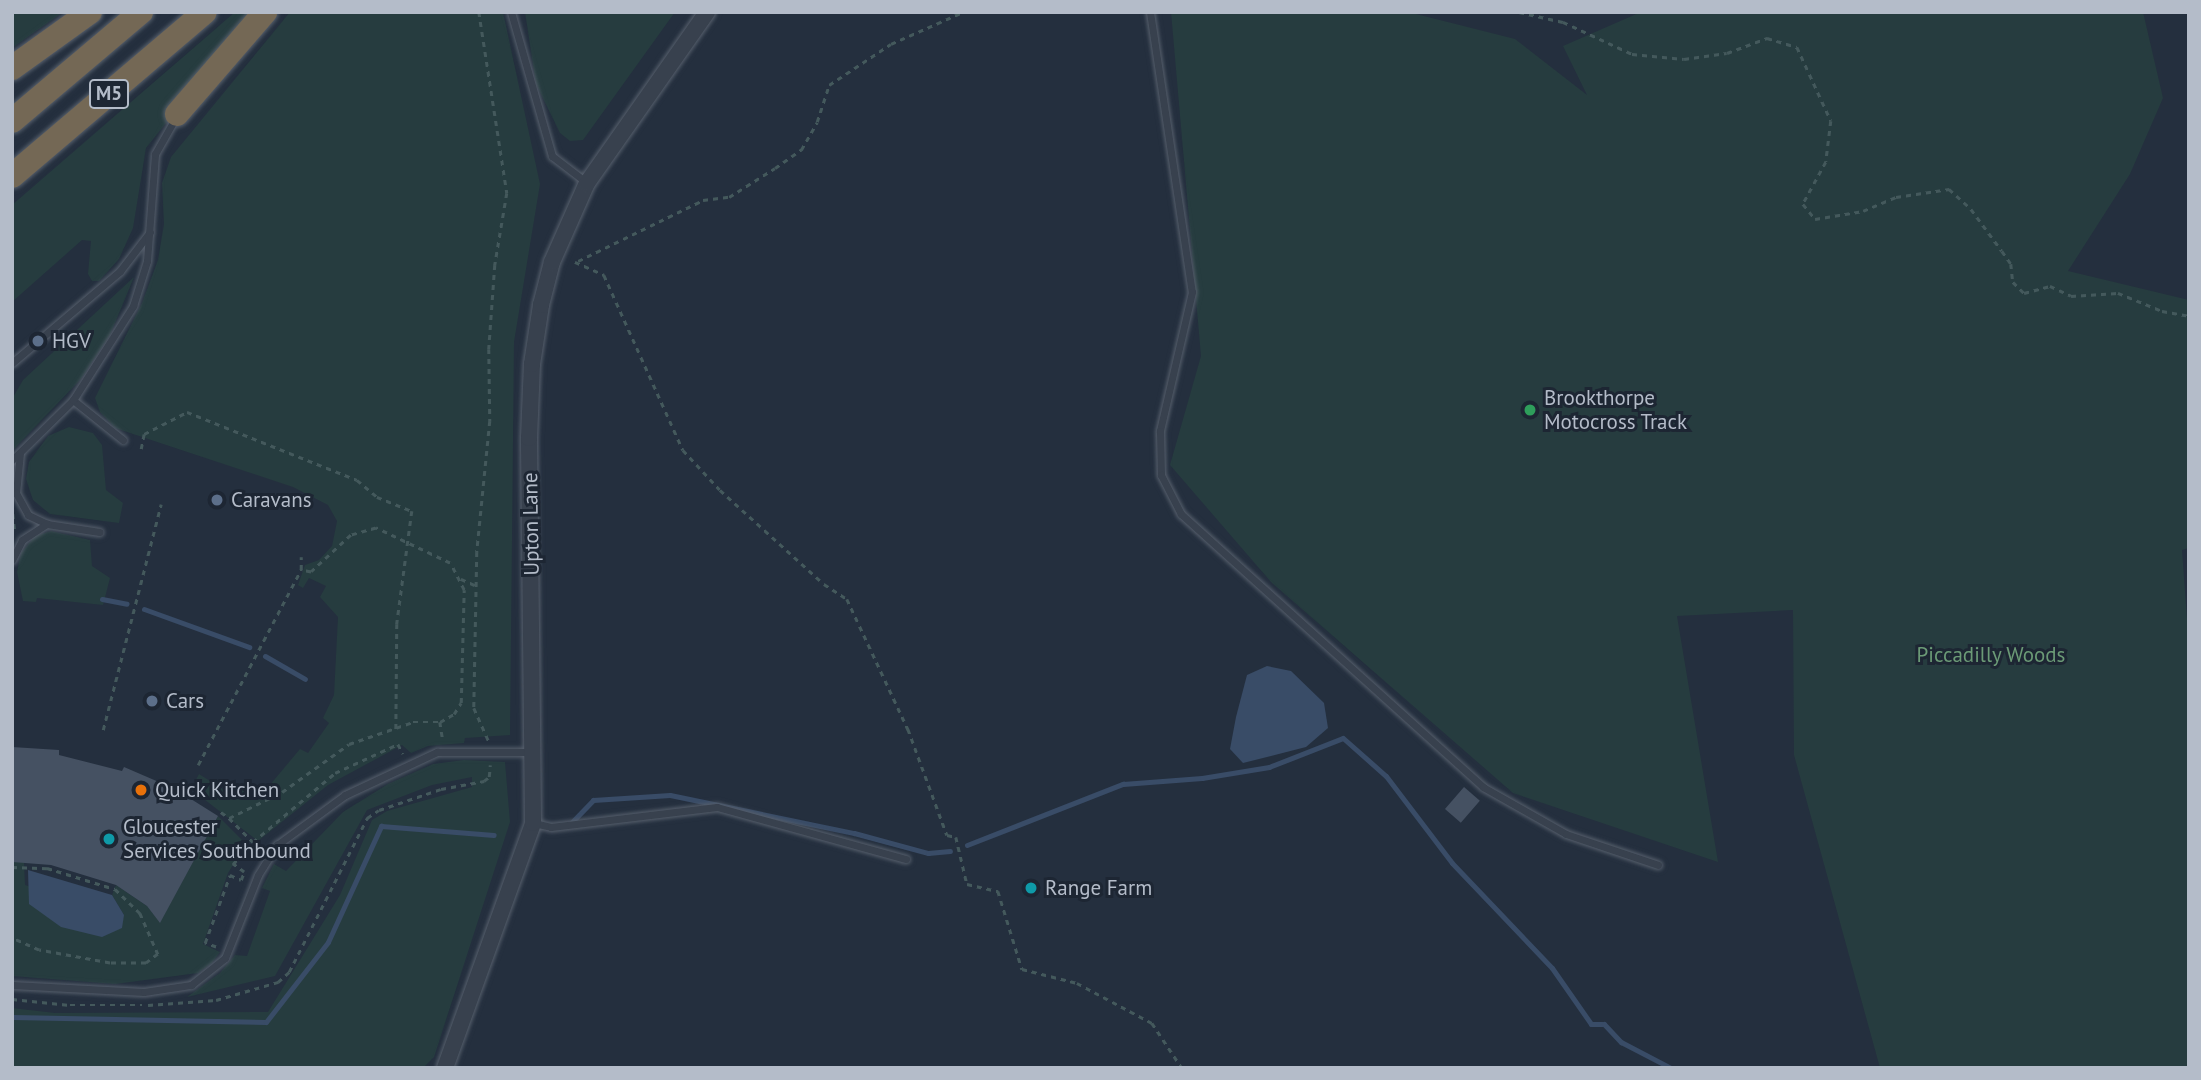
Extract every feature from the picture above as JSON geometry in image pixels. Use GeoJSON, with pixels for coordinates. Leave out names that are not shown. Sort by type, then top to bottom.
{"type":"FeatureCollection","features":[{"type":"Feature","properties":{"kind":"highway"},"geometry":{"type":"LineString","coordinates":[[12,68],[90,12]]}},
{"type":"Feature","properties":{"kind":"highway","name":"M5"},"geometry":{"type":"LineString","coordinates":[[12,121],[141,12]]}},
{"type":"Feature","properties":{"kind":"highway","name":"M5"},"geometry":{"type":"LineString","coordinates":[[12,176],[205,12]]}},
{"type":"Feature","properties":{"kind":"highway"},"geometry":{"type":"LineString","coordinates":[[177,114],[265,12]]}},
{"type":"Feature","properties":{"kind":"street","name":"Upton Lane"},"geometry":{"type":"LineString","coordinates":[[445,1068],[533,822],[531,393],[537,325],[552,262],[587,183],[707,12]]}},
{"type":"Feature","properties":{"kind":"lane"},"geometry":{"type":"LineString","coordinates":[[511,12],[552,156],[587,183]]}},
{"type":"Feature","properties":{"kind":"lane"},"geometry":{"type":"LineString","coordinates":[[1150,12],[1192,292],[1160,431],[1161,475],[1181,514],[1483,787],[1566,834],[1658,865]]}},
{"type":"Feature","properties":{"kind":"lane"},"geometry":{"type":"LineString","coordinates":[[12,460],[74,400],[101,363],[133,306],[147,261],[155,154],[177,114]]}},
{"type":"Feature","properties":{"kind":"lane"},"geometry":{"type":"LineString","coordinates":[[12,363],[120,271],[150,231]]}},
{"type":"Feature","properties":{"kind":"lane"},"geometry":{"type":"LineString","coordinates":[[74,400],[123,440]]}},
{"type":"Feature","properties":{"kind":"lane"},"geometry":{"type":"LineString","coordinates":[[20,453],[16,493],[28,515],[47,524],[99,532]]}},
{"type":"Feature","properties":{"kind":"lane"},"geometry":{"type":"LineString","coordinates":[[12,560],[19,545],[47,524]]}},
{"type":"Feature","properties":{"kind":"lane"},"geometry":{"type":"LineString","coordinates":[[12,985],[144,992],[191,985],[225,958],[258,876],[277,845],[345,795],[415,760],[445,751],[534,752]]}},
{"type":"Feature","properties":{"kind":"lane"},"geometry":{"type":"LineString","coordinates":[[533,822],[551,827],[717,807],[906,859]]}},
{"type":"Feature","properties":{"kind":"path"},"geometry":{"type":"LineString","coordinates":[[12,999],[136,1006],[216,1000],[278,982],[289,972],[367,818],[379,810],[441,789],[489,778],[489,737],[474,708],[477,586],[490,421],[488,349],[507,193],[479,12]]}},
{"type":"Feature","properties":{"kind":"path"},"geometry":{"type":"LineString","coordinates":[[575,262],[703,200],[730,197],[752,183],[801,150],[817,122],[829,85],[891,44],[963,12]]}},
{"type":"Feature","properties":{"kind":"path"},"geometry":{"type":"LineString","coordinates":[[1519,12],[1563,22],[1632,54],[1684,59],[1727,53],[1767,38],[1797,47],[1831,121],[1826,162],[1803,204],[1815,219],[1863,211],[1896,197],[1949,189],[1971,209],[2007,257],[2013,282],[2025,293],[2050,286],[2071,296],[2118,293],[2162,311],[2189,316]]}},
{"type":"Feature","properties":{"kind":"path"},"geometry":{"type":"LineString","coordinates":[[552,262],[575,262],[604,275],[683,450],[720,491],[824,584],[847,599],[908,729],[947,835],[956,837],[967,884],[998,891],[1022,969],[1077,984],[1152,1023],[1182,1068]]}},
{"type":"Feature","properties":{"kind":"path"},"geometry":{"type":"LineString","coordinates":[[141,449],[144,434],[187,412],[356,481],[377,497],[412,510],[397,624],[396,729]]}},
{"type":"Feature","properties":{"kind":"path"},"geometry":{"type":"LineString","coordinates":[[103,730],[161,504]]}},
{"type":"Feature","properties":{"kind":"path"},"geometry":{"type":"LineString","coordinates":[[12,511],[19,545]]}},
{"type":"Feature","properties":{"kind":"path"},"geometry":{"type":"LineString","coordinates":[[229,818],[282,792],[349,744],[413,722],[440,722],[461,703],[464,590],[450,563],[376,527],[362,529],[311,572],[301,570]]}},
{"type":"Feature","properties":{"kind":"path"},"geometry":{"type":"LineString","coordinates":[[198,765],[301,570],[301,557]]}},
{"type":"Feature","properties":{"kind":"path"},"geometry":{"type":"LineString","coordinates":[[459,578],[477,586]]}},
{"type":"Feature","properties":{"kind":"path"},"geometry":{"type":"LineString","coordinates":[[440,722],[445,751]]}},
{"type":"Feature","properties":{"kind":"path"},"geometry":{"type":"LineString","coordinates":[[222,812],[253,842]]}},
{"type":"Feature","properties":{"kind":"path"},"geometry":{"type":"LineString","coordinates":[[12,867],[64,870],[128,897],[154,937],[156,959],[136,965],[87,960],[33,948],[12,938]]}},
{"type":"Feature","properties":{"kind":"green space"},"geometry":{"type":"Polygon","coordinates":[[[12,12],[63,12],[12,48],[12,12]]]}},
{"type":"Feature","properties":{"kind":"green space"},"geometry":{"type":"Polygon","coordinates":[[[235,12],[255,12],[146,148],[133,228],[119,259],[99,281],[92,281],[88,274],[91,241],[82,240],[12,302],[12,205],[235,12]]]}},
{"type":"Feature","properties":{"kind":"green space"},"geometry":{"type":"Polygon","coordinates":[[[290,12],[503,12],[540,184],[514,342],[510,735],[465,738],[464,743],[428,746],[411,753],[402,745],[328,785],[258,841],[191,789],[199,774],[232,795],[239,785],[264,792],[300,749],[308,753],[329,723],[323,718],[334,695],[338,617],[320,597],[326,586],[309,578],[303,588],[298,585],[305,565],[319,560],[332,546],[337,521],[328,505],[293,487],[115,428],[100,412],[95,398],[142,303],[158,260],[164,224],[162,183],[171,157],[290,12]]]}},
{"type":"Feature","properties":{"kind":"green space"},"geometry":{"type":"Polygon","coordinates":[[[525,12],[675,12],[583,140],[570,141],[560,133],[536,84],[525,12]]]}},
{"type":"Feature","properties":{"kind":"green space","name":"Piccadilly Woods"},"geometry":{"type":"Polygon","coordinates":[[[1171,12],[1408,12],[1515,39],[1587,95],[1563,46],[1641,12],[2143,12],[2163,98],[2130,174],[2068,271],[2189,300],[2189,548],[2182,550],[2189,646],[2189,1068],[1880,1068],[1794,755],[1793,610],[1677,616],[1718,862],[1513,793],[1271,582],[1170,465],[1201,356],[1171,12]]]}},
{"type":"Feature","properties":{"kind":"green space"},"geometry":{"type":"Polygon","coordinates":[[[134,277],[110,335],[81,379],[12,451],[12,399],[23,380],[134,277]]]}},
{"type":"Feature","properties":{"kind":"green space"},"geometry":{"type":"Polygon","coordinates":[[[69,427],[93,433],[102,445],[106,490],[123,503],[119,523],[50,514],[33,500],[26,479],[29,462],[48,436],[69,427]]]}},
{"type":"Feature","properties":{"kind":"green space"},"geometry":{"type":"Polygon","coordinates":[[[51,531],[90,540],[92,566],[110,578],[103,605],[37,598],[36,602],[23,601],[17,572],[21,553],[35,536],[51,531]]]}},
{"type":"Feature","properties":{"kind":"green space"},"geometry":{"type":"Polygon","coordinates":[[[464,760],[505,762],[510,822],[434,1057],[423,1068],[12,1068],[12,1008],[55,1013],[268,1012],[340,895],[372,820],[387,811],[472,787],[472,777],[432,785],[367,810],[275,976],[187,997],[220,973],[235,955],[247,956],[270,891],[262,888],[274,864],[286,871],[343,812],[388,784],[433,764],[464,760]]]}},
{"type":"Feature","properties":{"kind":"green space"},"geometry":{"type":"Polygon","coordinates":[[[218,816],[246,844],[228,873],[203,944],[220,952],[212,963],[198,973],[115,984],[12,976],[12,862],[24,862],[25,885],[124,915],[112,895],[116,885],[147,906],[160,922],[218,816]]]}},
{"type":"Feature","properties":{"kind":"water"},"geometry":{"type":"Polygon","coordinates":[[[1267,666],[1291,671],[1324,703],[1328,728],[1306,747],[1243,763],[1230,749],[1236,717],[1247,675],[1267,666]]]}},
{"type":"Feature","properties":{"kind":"water"},"geometry":{"type":"Polygon","coordinates":[[[28,870],[112,895],[124,915],[122,928],[102,937],[61,927],[29,904],[28,870]]]}},
{"type":"Feature","properties":{"kind":"building","name":"Gloucester Services Southbound"},"geometry":{"type":"Polygon","coordinates":[[[12,747],[59,750],[59,755],[122,771],[124,767],[175,789],[218,816],[160,923],[147,906],[116,885],[51,865],[12,862],[12,747]]]}},
{"type":"Feature","properties":{"kind":"building"},"geometry":{"type":"Polygon","coordinates":[[[1464,787],[1480,801],[1461,823],[1445,809],[1464,787]]]}},
{"type":"Feature","properties":{"kind":"waterway"},"geometry":{"type":"LineString","coordinates":[[102,599],[127,604]]}},
{"type":"Feature","properties":{"kind":"waterway"},"geometry":{"type":"LineString","coordinates":[[144,609],[249,647]]}},
{"type":"Feature","properties":{"kind":"waterway"},"geometry":{"type":"LineString","coordinates":[[265,656],[305,679]]}},
{"type":"Feature","properties":{"kind":"waterway"},"geometry":{"type":"LineString","coordinates":[[967,845],[1123,784],[1202,778],[1269,767],[1343,738],[1386,776],[1452,863],[1552,968],[1591,1024],[1604,1024],[1621,1042],[1671,1068]]}},
{"type":"Feature","properties":{"kind":"waterway"},"geometry":{"type":"LineString","coordinates":[[571,823],[593,800],[670,795],[854,833],[928,853],[950,851]]}},
{"type":"Feature","properties":{"kind":"waterway"},"geometry":{"type":"LineString","coordinates":[[12,1017],[266,1022],[328,942],[381,826],[494,835]]}},
{"type":"Feature","properties":{"kind":"place","name":"HGV"},"geometry":{"type":"Point","coordinates":[38,341]}},
{"type":"Feature","properties":{"kind":"place","name":"Brookthorpe Motocross Track"},"geometry":{"type":"Point","coordinates":[1530,410]}},
{"type":"Feature","properties":{"kind":"place","name":"Caravans"},"geometry":{"type":"Point","coordinates":[217,500]}},
{"type":"Feature","properties":{"kind":"place","name":"Cars"},"geometry":{"type":"Point","coordinates":[152,701]}},
{"type":"Feature","properties":{"kind":"place","name":"Quick Kitchen"},"geometry":{"type":"Point","coordinates":[141,790]}},
{"type":"Feature","properties":{"kind":"place","name":"Gloucester Services Southbound"},"geometry":{"type":"Point","coordinates":[109,839]}},
{"type":"Feature","properties":{"kind":"place","name":"Range Farm"},"geometry":{"type":"Point","coordinates":[1031,888]}}]}
